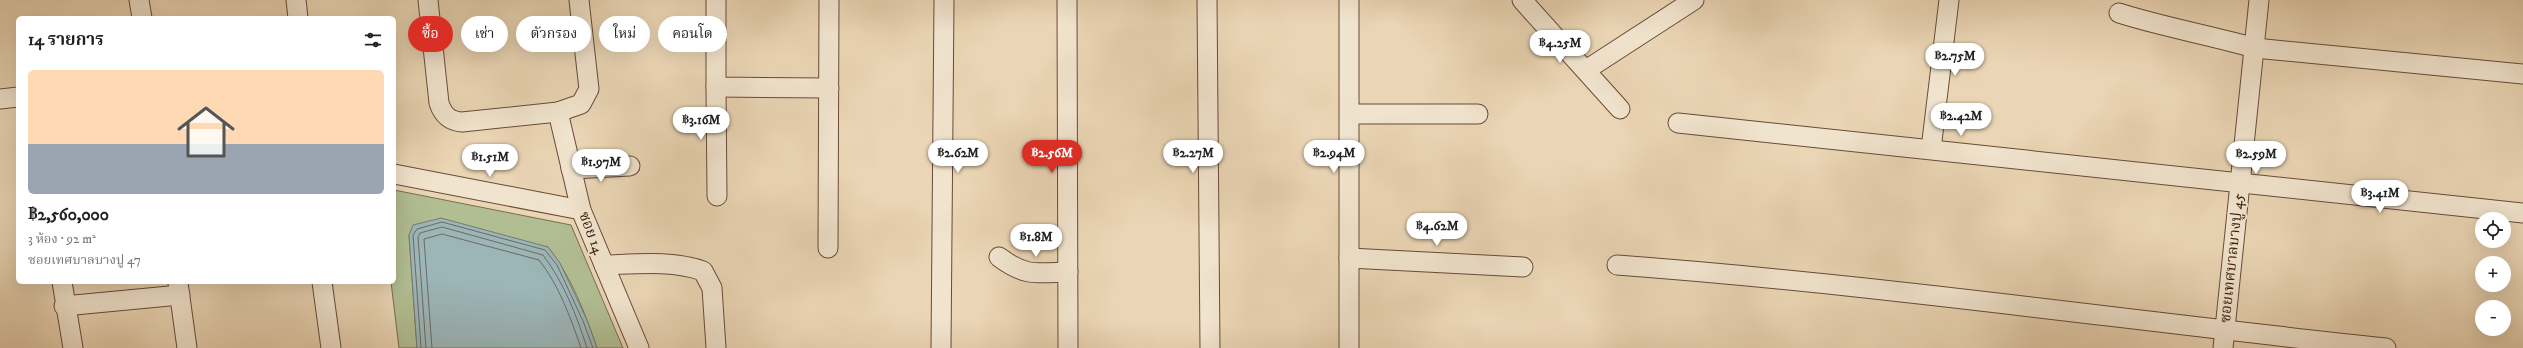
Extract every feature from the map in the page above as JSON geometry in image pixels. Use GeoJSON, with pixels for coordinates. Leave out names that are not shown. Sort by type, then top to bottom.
{"type":"FeatureCollection","features":[{"type":"Feature","properties":{"kind":"street"},"geometry":{"type":"LineString","coordinates":[[139,0],[142,16]]}},
{"type":"Feature","properties":{"kind":"street"},"geometry":{"type":"LineString","coordinates":[[296,0],[298,16]]}},
{"type":"Feature","properties":{"kind":"street"},"geometry":{"type":"LineString","coordinates":[[428,0],[439,103],[446,117],[452,121],[462,122],[558,112],[580,104],[589,88],[580,0]]}},
{"type":"Feature","properties":{"kind":"street"},"geometry":{"type":"LineString","coordinates":[[716,0],[717,196]]}},
{"type":"Feature","properties":{"kind":"street"},"geometry":{"type":"LineString","coordinates":[[828,248],[829,0]]}},
{"type":"Feature","properties":{"kind":"street"},"geometry":{"type":"LineString","coordinates":[[941,348],[944,0]]}},
{"type":"Feature","properties":{"kind":"street"},"geometry":{"type":"LineString","coordinates":[[1067,0],[1068,348]]}},
{"type":"Feature","properties":{"kind":"street"},"geometry":{"type":"LineString","coordinates":[[1207,0],[1210,348]]}},
{"type":"Feature","properties":{"kind":"street"},"geometry":{"type":"LineString","coordinates":[[1349,0],[1349,348]]}},
{"type":"Feature","properties":{"kind":"street"},"geometry":{"type":"LineString","coordinates":[[1522,0],[1620,109]]}},
{"type":"Feature","properties":{"kind":"street"},"geometry":{"type":"LineString","coordinates":[[1931,149],[1949,0]]}},
{"type":"Feature","properties":{"kind":"street","name":"ซอยเทศบาลบางปู 45"},"geometry":{"type":"LineString","coordinates":[[2224,339],[2259,0]]}},
{"type":"Feature","properties":{"kind":"street"},"geometry":{"type":"LineString","coordinates":[[1586,70],[1687,2]]}},
{"type":"Feature","properties":{"kind":"street"},"geometry":{"type":"LineString","coordinates":[[2119,13],[2156,24],[2220,38],[2254,48],[2523,74]]}},
{"type":"Feature","properties":{"kind":"street"},"geometry":{"type":"LineString","coordinates":[[716,87],[829,88]]}},
{"type":"Feature","properties":{"kind":"street"},"geometry":{"type":"LineString","coordinates":[[0,99],[16,96]]}},
{"type":"Feature","properties":{"kind":"street","name":"ซอย 14"},"geometry":{"type":"LineString","coordinates":[[558,112],[581,210],[639,348]]}},
{"type":"Feature","properties":{"kind":"street"},"geometry":{"type":"LineString","coordinates":[[1350,114],[1478,114]]}},
{"type":"Feature","properties":{"kind":"street"},"geometry":{"type":"LineString","coordinates":[[1678,123],[2523,213]]}},
{"type":"Feature","properties":{"kind":"street"},"geometry":{"type":"LineString","coordinates":[[572,169],[630,166]]}},
{"type":"Feature","properties":{"kind":"street"},"geometry":{"type":"LineString","coordinates":[[396,174],[581,210]]}},
{"type":"Feature","properties":{"kind":"street"},"geometry":{"type":"LineString","coordinates":[[999,257],[1021,272],[1031,274],[1068,272]]}},
{"type":"Feature","properties":{"kind":"street"},"geometry":{"type":"LineString","coordinates":[[1349,258],[1523,267]]}},
{"type":"Feature","properties":{"kind":"street"},"geometry":{"type":"LineString","coordinates":[[604,265],[654,264],[693,267],[703,271],[712,288],[716,348]]}},
{"type":"Feature","properties":{"kind":"street"},"geometry":{"type":"LineString","coordinates":[[1617,265],[1748,275],[2084,312],[2224,339],[2386,348]]}},
{"type":"Feature","properties":{"kind":"street"},"geometry":{"type":"LineString","coordinates":[[62,284],[64,306],[73,348]]}},
{"type":"Feature","properties":{"kind":"street"},"geometry":{"type":"LineString","coordinates":[[322,284],[331,348]]}},
{"type":"Feature","properties":{"kind":"street"},"geometry":{"type":"LineString","coordinates":[[64,306],[179,289],[187,348]]}},
{"type":"Feature","properties":{"kind":"green space"},"geometry":{"type":"Polygon","coordinates":[[[396,190],[571,225],[623,348],[597,348],[588,322],[570,282],[564,270],[548,247],[409,235],[417,348],[399,348],[391,284],[396,284],[396,190]]]}},
{"type":"Feature","properties":{"kind":"water"},"geometry":{"type":"Polygon","coordinates":[[[441,218],[548,247],[560,263],[587,320],[597,348],[417,348],[409,235],[413,225],[441,218]]]}}]}
